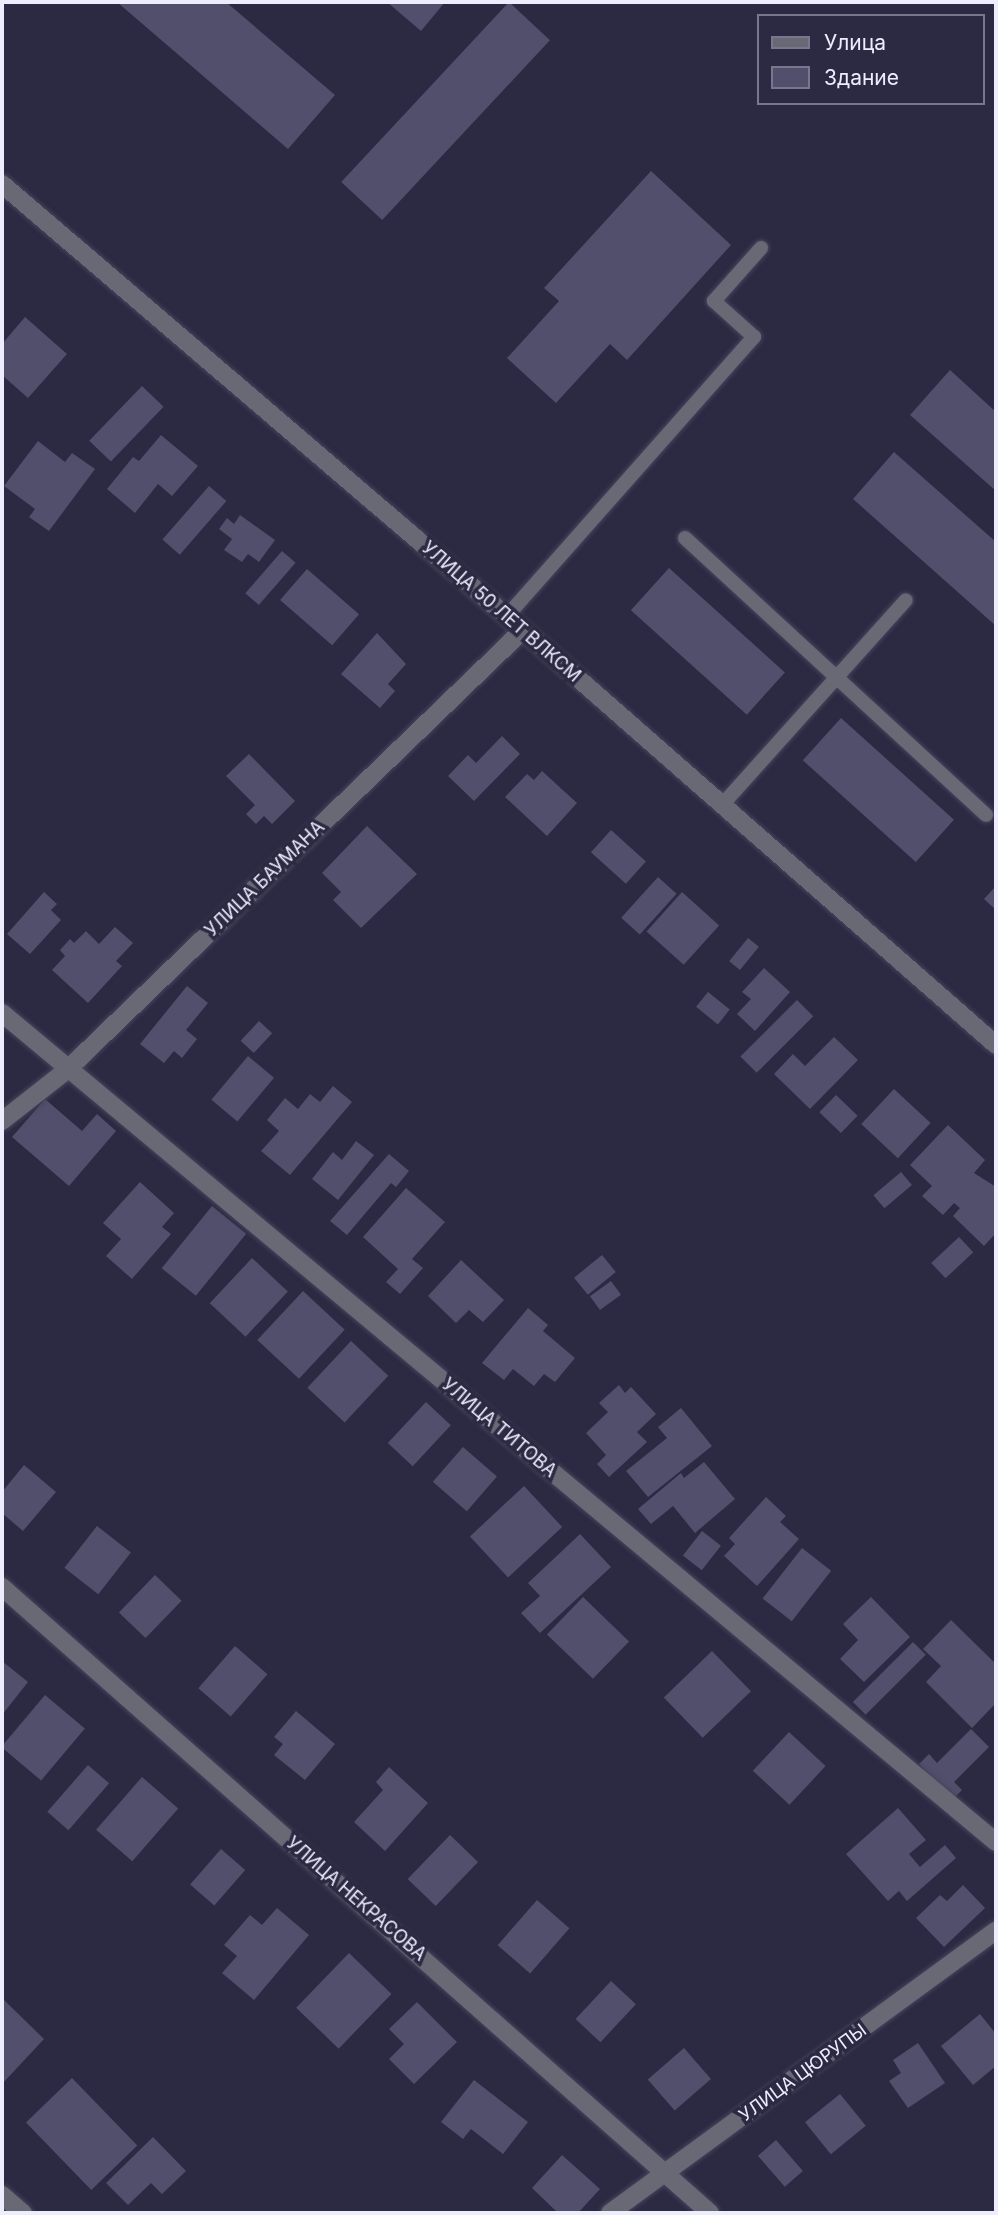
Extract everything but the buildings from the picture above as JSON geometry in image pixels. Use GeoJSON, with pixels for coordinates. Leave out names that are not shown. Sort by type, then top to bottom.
{"type":"FeatureCollection","features":[{"type":"Feature","properties":{"kind":"street","name":"УЛИЦА 50 ЛЕТ ВЛКСМ"},"geometry":{"type":"LineString","coordinates":[[2,184],[507,616],[996,1045]]}},
{"type":"Feature","properties":{"kind":"street","name":"УЛИЦА БАУМАНА"},"geometry":{"type":"LineString","coordinates":[[2,1121],[68,1069],[523,630]]}},
{"type":"Feature","properties":{"kind":"street","name":"УЛИЦА ТИТОВА"},"geometry":{"type":"LineString","coordinates":[[2,1013],[996,1842]]}},
{"type":"Feature","properties":{"kind":"street","name":"УЛИЦА НЕКРАСОВА"},"geometry":{"type":"LineString","coordinates":[[2,1587],[710,2213]]}},
{"type":"Feature","properties":{"kind":"street","name":"УЛИЦА ЦЮРУПЫ"},"geometry":{"type":"LineString","coordinates":[[610,2213],[996,1931]]}},
{"type":"Feature","properties":{"kind":"street"},"geometry":{"type":"LineString","coordinates":[[2,2195],[23,2213]]}},
{"type":"Feature","properties":{"kind":"lane"},"geometry":{"type":"LineString","coordinates":[[507,616],[754,337],[714,301],[761,248]]}},
{"type":"Feature","properties":{"kind":"lane"},"geometry":{"type":"LineString","coordinates":[[685,538],[986,815]]}},
{"type":"Feature","properties":{"kind":"lane"},"geometry":{"type":"LineString","coordinates":[[722,805],[906,600]]}}]}
